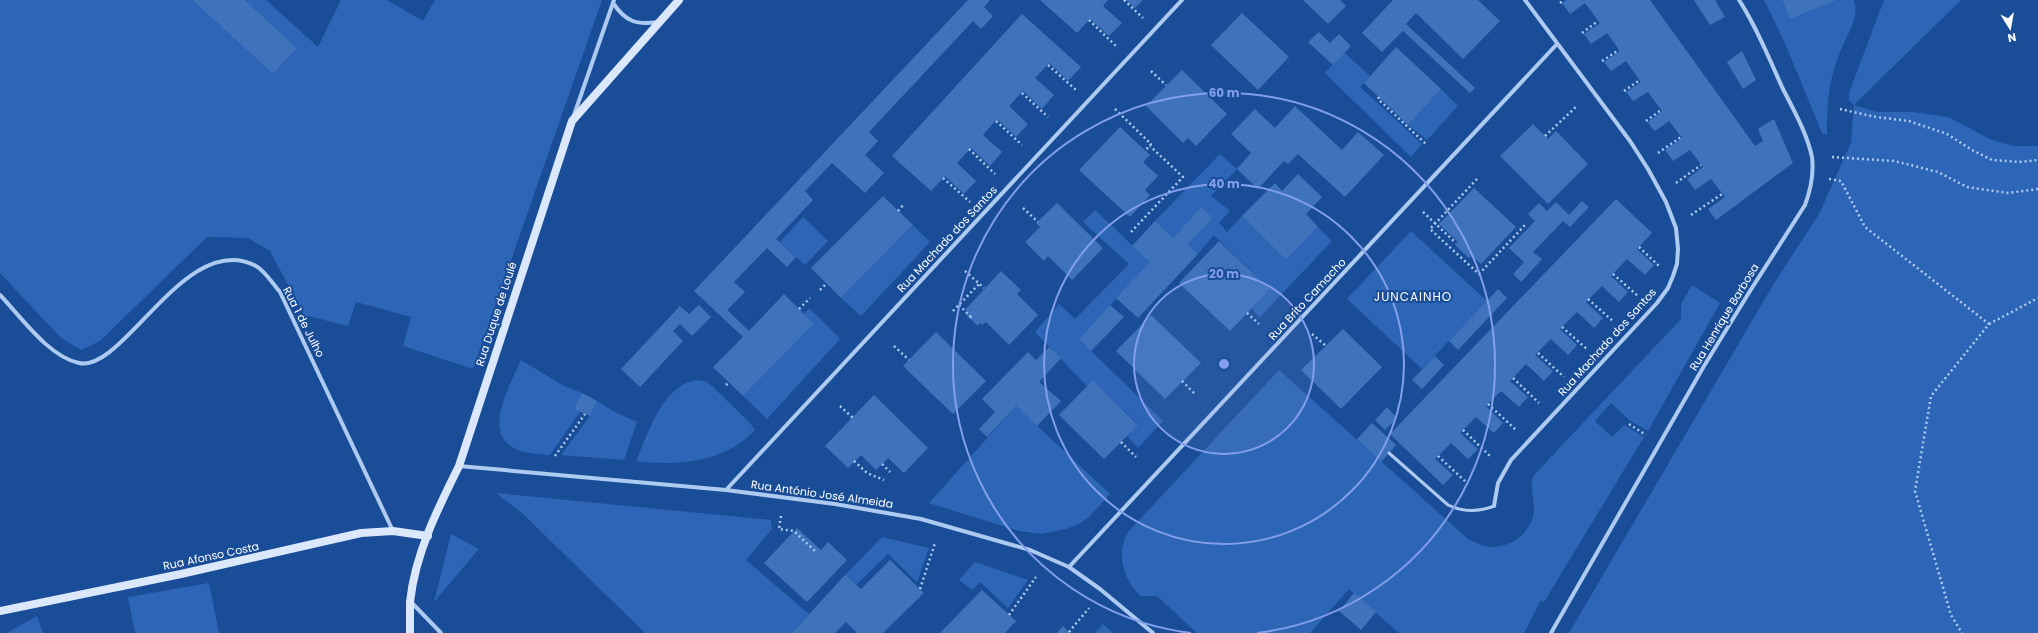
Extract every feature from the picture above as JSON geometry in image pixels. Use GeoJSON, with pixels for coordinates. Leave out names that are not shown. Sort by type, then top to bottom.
{"type":"FeatureCollection","features":[{"type":"Feature","properties":{"kind":"street"},"geometry":{"type":"LineString","coordinates":[[572,121],[679,0]]}},
{"type":"Feature","properties":{"kind":"street","name":"Rua Machado dos Santos"},"geometry":{"type":"LineString","coordinates":[[726,490],[1182,0]]}},
{"type":"Feature","properties":{"kind":"street","name":"Rua Machado dos Santos"},"geometry":{"type":"LineString","coordinates":[[1494,506],[1498,483],[1511,460],[1657,303],[1668,288],[1677,264],[1678,249],[1676,228],[1661,191],[1630,141],[1525,0]]}},
{"type":"Feature","properties":{"kind":"street","name":"Rua Henrique Barbosa"},"geometry":{"type":"LineString","coordinates":[[1551,633],[1708,359],[1806,205],[1813,175],[1812,157],[1802,128],[1739,0]]}},
{"type":"Feature","properties":{"kind":"street","name":"Rua Duque de Loulé"},"geometry":{"type":"LineString","coordinates":[[614,2],[622,16],[634,22],[647,24],[661,22]]}},
{"type":"Feature","properties":{"kind":"street","name":"Rua Duque de Loulé"},"geometry":{"type":"LineString","coordinates":[[410,633],[410,602],[417,565],[459,466],[572,121],[614,2]]}},
{"type":"Feature","properties":{"kind":"street","name":"Rua Brito Camacho"},"geometry":{"type":"LineString","coordinates":[[1069,567],[1557,44]]}},
{"type":"Feature","properties":{"kind":"street","name":"Rua 1 de Julho"},"geometry":{"type":"LineString","coordinates":[[0,295],[51,349],[65,359],[81,364],[95,361],[111,350],[165,298],[197,271],[212,263],[227,259],[244,261],[257,266],[280,292],[393,531]]}},
{"type":"Feature","properties":{"kind":"street","name":"Rua António José Almeida"},"geometry":{"type":"LineString","coordinates":[[459,466],[726,490],[842,505],[908,516],[1030,550],[1069,567],[1105,593],[1153,633]]}},
{"type":"Feature","properties":{"kind":"street","name":"Rua Afonso Costa"},"geometry":{"type":"LineString","coordinates":[[0,611],[181,574],[361,533],[393,531],[428,536]]}},
{"type":"Feature","properties":{"kind":"street"},"geometry":{"type":"LineString","coordinates":[[410,602],[441,633]]}},
{"type":"Feature","properties":{"kind":"lane"},"geometry":{"type":"LineString","coordinates":[[1389,453],[1448,505],[1457,509],[1475,511],[1494,506]]}},
{"type":"Feature","properties":{"kind":"path"},"geometry":{"type":"LineString","coordinates":[[1124,0],[1143,18]]}},
{"type":"Feature","properties":{"kind":"path"},"geometry":{"type":"LineString","coordinates":[[1560,3],[1564,0]]}},
{"type":"Feature","properties":{"kind":"path"},"geometry":{"type":"LineString","coordinates":[[1089,20],[1117,46]]}},
{"type":"Feature","properties":{"kind":"path"},"geometry":{"type":"LineString","coordinates":[[1582,33],[1598,21]]}},
{"type":"Feature","properties":{"kind":"path"},"geometry":{"type":"LineString","coordinates":[[1602,61],[1619,50]]}},
{"type":"Feature","properties":{"kind":"path"},"geometry":{"type":"LineString","coordinates":[[1048,65],[1076,90]]}},
{"type":"Feature","properties":{"kind":"path"},"geometry":{"type":"LineString","coordinates":[[1151,71],[1166,86]]}},
{"type":"Feature","properties":{"kind":"path"},"geometry":{"type":"LineString","coordinates":[[1624,91],[1640,80]]}},
{"type":"Feature","properties":{"kind":"path"},"geometry":{"type":"LineString","coordinates":[[1022,93],[1050,119]]}},
{"type":"Feature","properties":{"kind":"path"},"geometry":{"type":"LineString","coordinates":[[1379,97],[1378,99],[1427,145]]}},
{"type":"Feature","properties":{"kind":"path"},"geometry":{"type":"LineString","coordinates":[[1545,136],[1577,106]]}},
{"type":"Feature","properties":{"kind":"path"},"geometry":{"type":"LineString","coordinates":[[1115,109],[1151,144],[1150,146],[1183,176],[1131,232]]}},
{"type":"Feature","properties":{"kind":"path"},"geometry":{"type":"LineString","coordinates":[[1840,109],[1876,118],[1909,121],[1947,134],[1972,150],[1992,160],[2019,162],[2038,160]]}},
{"type":"Feature","properties":{"kind":"path"},"geometry":{"type":"LineString","coordinates":[[1646,121],[1661,110]]}},
{"type":"Feature","properties":{"kind":"path"},"geometry":{"type":"LineString","coordinates":[[996,121],[1024,147]]}},
{"type":"Feature","properties":{"kind":"path"},"geometry":{"type":"LineString","coordinates":[[1656,154],[1681,137]]}},
{"type":"Feature","properties":{"kind":"path"},"geometry":{"type":"LineString","coordinates":[[1145,151],[1150,146]]}},
{"type":"Feature","properties":{"kind":"path"},"geometry":{"type":"LineString","coordinates":[[969,149],[997,176]]}},
{"type":"Feature","properties":{"kind":"path"},"geometry":{"type":"LineString","coordinates":[[1832,156],[1894,161],[1938,172],[1967,187],[2008,193],[2038,189]]}},
{"type":"Feature","properties":{"kind":"path"},"geometry":{"type":"LineString","coordinates":[[1676,183],[1701,165]]}},
{"type":"Feature","properties":{"kind":"path"},"geometry":{"type":"LineString","coordinates":[[1813,175],[1840,181],[1865,227],[1988,324]]}},
{"type":"Feature","properties":{"kind":"path"},"geometry":{"type":"LineString","coordinates":[[943,178],[971,204]]}},
{"type":"Feature","properties":{"kind":"path"},"geometry":{"type":"LineString","coordinates":[[1477,179],[1430,229],[1478,274],[1526,225]]}},
{"type":"Feature","properties":{"kind":"path"},"geometry":{"type":"LineString","coordinates":[[1691,215],[1722,194]]}},
{"type":"Feature","properties":{"kind":"path"},"geometry":{"type":"LineString","coordinates":[[898,211],[904,204]]}},
{"type":"Feature","properties":{"kind":"path"},"geometry":{"type":"LineString","coordinates":[[1023,208],[1038,222]]}},
{"type":"Feature","properties":{"kind":"path"},"geometry":{"type":"LineString","coordinates":[[1423,212],[1456,243]]}},
{"type":"Feature","properties":{"kind":"path"},"geometry":{"type":"LineString","coordinates":[[1639,247],[1659,266]]}},
{"type":"Feature","properties":{"kind":"path"},"geometry":{"type":"LineString","coordinates":[[965,270],[984,288]]}},
{"type":"Feature","properties":{"kind":"path"},"geometry":{"type":"LineString","coordinates":[[1613,274],[1638,296]]}},
{"type":"Feature","properties":{"kind":"path"},"geometry":{"type":"LineString","coordinates":[[820,290],[827,283]]}},
{"type":"Feature","properties":{"kind":"path"},"geometry":{"type":"LineString","coordinates":[[953,311],[979,284]]}},
{"type":"Feature","properties":{"kind":"path"},"geometry":{"type":"LineString","coordinates":[[799,309],[810,298]]}},
{"type":"Feature","properties":{"kind":"path"},"geometry":{"type":"LineString","coordinates":[[1962,633],[1951,616],[1915,491],[1931,396],[1988,324],[2038,298]]}},
{"type":"Feature","properties":{"kind":"path"},"geometry":{"type":"LineString","coordinates":[[1588,299],[1614,322]]}},
{"type":"Feature","properties":{"kind":"path"},"geometry":{"type":"LineString","coordinates":[[959,305],[971,317],[972,316]]}},
{"type":"Feature","properties":{"kind":"path"},"geometry":{"type":"LineString","coordinates":[[1248,312],[1259,324]]}},
{"type":"Feature","properties":{"kind":"path"},"geometry":{"type":"LineString","coordinates":[[1562,327],[1588,350]]}},
{"type":"Feature","properties":{"kind":"path"},"geometry":{"type":"LineString","coordinates":[[1310,332],[1325,345]]}},
{"type":"Feature","properties":{"kind":"path"},"geometry":{"type":"LineString","coordinates":[[894,346],[909,360]]}},
{"type":"Feature","properties":{"kind":"path"},"geometry":{"type":"LineString","coordinates":[[1538,353],[1564,376]]}},
{"type":"Feature","properties":{"kind":"path"},"geometry":{"type":"LineString","coordinates":[[1513,378],[1539,403]]}},
{"type":"Feature","properties":{"kind":"path"},"geometry":{"type":"LineString","coordinates":[[1182,381],[1195,394]]}},
{"type":"Feature","properties":{"kind":"path"},"geometry":{"type":"LineString","coordinates":[[726,385],[729,382]]}},
{"type":"Feature","properties":{"kind":"path"},"geometry":{"type":"LineString","coordinates":[[1488,404],[1515,429]]}},
{"type":"Feature","properties":{"kind":"path"},"geometry":{"type":"LineString","coordinates":[[840,406],[853,418]]}},
{"type":"Feature","properties":{"kind":"path"},"geometry":{"type":"LineString","coordinates":[[554,458],[585,414]]}},
{"type":"Feature","properties":{"kind":"path"},"geometry":{"type":"LineString","coordinates":[[1463,430],[1490,456]]}},
{"type":"Feature","properties":{"kind":"path"},"geometry":{"type":"LineString","coordinates":[[1121,442],[1136,457]]}},
{"type":"Feature","properties":{"kind":"path"},"geometry":{"type":"LineString","coordinates":[[1438,456],[1466,482]]}},
{"type":"Feature","properties":{"kind":"path"},"geometry":{"type":"LineString","coordinates":[[854,461],[868,473],[884,480]]}},
{"type":"Feature","properties":{"kind":"path"},"geometry":{"type":"LineString","coordinates":[[882,464],[890,472]]}},
{"type":"Feature","properties":{"kind":"path"},"geometry":{"type":"LineString","coordinates":[[781,516],[779,529],[794,531],[817,553]]}},
{"type":"Feature","properties":{"kind":"path"},"geometry":{"type":"LineString","coordinates":[[920,589],[935,543]]}},
{"type":"Feature","properties":{"kind":"path"},"geometry":{"type":"LineString","coordinates":[[809,552],[813,548]]}},
{"type":"Feature","properties":{"kind":"path"},"geometry":{"type":"LineString","coordinates":[[1009,615],[1036,577]]}},
{"type":"Feature","properties":{"kind":"path"},"geometry":{"type":"LineString","coordinates":[[1069,632],[1089,608]]}},
{"type":"Feature","properties":{"kind":"shaded area"},"geometry":{"type":"Polygon","coordinates":[[[0,0],[192,0],[273,74],[297,48],[245,0],[266,0],[318,47],[341,0],[387,0],[423,21],[435,0],[602,0],[473,369],[403,346],[411,317],[356,302],[348,326],[304,315],[270,251],[248,238],[207,237],[100,341],[81,350],[61,338],[0,273],[0,0]]]}},
{"type":"Feature","properties":{"kind":"shaded area"},"geometry":{"type":"Polygon","coordinates":[[[1764,0],[1782,0],[1790,19],[1837,0],[1854,0],[1856,10],[1854,21],[1835,65],[1832,76],[1828,98],[1827,135],[1822,133],[1784,41],[1764,0]]]}},
{"type":"Feature","properties":{"kind":"shaded area"},"geometry":{"type":"Polygon","coordinates":[[[1884,0],[1961,0],[1854,105],[1849,101],[1849,93],[1884,0]]]}},
{"type":"Feature","properties":{"kind":"shaded area"},"geometry":{"type":"Polygon","coordinates":[[[1344,52],[1370,76],[1360,87],[1422,144],[1411,157],[1325,73],[1344,52]]]}},
{"type":"Feature","properties":{"kind":"shaded area"},"geometry":{"type":"Polygon","coordinates":[[[1441,89],[1458,106],[1427,140],[1408,125],[1441,89]]]}},
{"type":"Feature","properties":{"kind":"shaded area"},"geometry":{"type":"Polygon","coordinates":[[[1854,105],[1876,112],[1913,112],[1948,117],[1990,139],[2013,146],[2038,146],[2038,633],[1569,633],[1773,285],[1819,214],[1851,143],[1854,105]]]}},
{"type":"Feature","properties":{"kind":"shaded area"},"geometry":{"type":"Polygon","coordinates":[[[1220,154],[1237,169],[1211,196],[1230,211],[1219,223],[1227,232],[1242,216],[1286,260],[1318,227],[1332,241],[1259,318],[1252,308],[1270,289],[1214,235],[1198,254],[1188,244],[1212,218],[1201,207],[1173,238],[1155,221],[1220,154]]]}},
{"type":"Feature","properties":{"kind":"shaded area"},"geometry":{"type":"Polygon","coordinates":[[[1095,210],[1150,262],[1079,339],[1163,421],[1138,448],[1127,436],[1138,424],[1093,380],[1087,386],[1035,332],[1059,304],[1075,319],[1129,264],[1083,222],[1095,210]]]}},
{"type":"Feature","properties":{"kind":"shaded area"},"geometry":{"type":"Polygon","coordinates":[[[803,217],[828,241],[805,265],[780,242],[803,217]]]}},
{"type":"Feature","properties":{"kind":"shaded area"},"geometry":{"type":"Polygon","coordinates":[[[913,225],[930,242],[861,316],[841,298],[913,225]]]}},
{"type":"Feature","properties":{"kind":"shaded area"},"geometry":{"type":"Polygon","coordinates":[[[1411,231],[1487,301],[1422,369],[1347,299],[1411,231]]]}},
{"type":"Feature","properties":{"kind":"shaded area"},"geometry":{"type":"Polygon","coordinates":[[[1692,285],[1720,303],[1648,431],[1629,420],[1611,403],[1595,421],[1612,437],[1624,425],[1644,437],[1544,602],[1541,600],[1524,633],[1399,633],[1349,589],[1310,633],[1197,633],[1157,596],[1141,596],[1130,582],[1123,565],[1122,557],[1122,548],[1129,531],[1279,370],[1468,539],[1488,547],[1499,546],[1514,541],[1526,531],[1533,517],[1534,509],[1532,484],[1534,475],[1681,319],[1681,304],[1692,285]]]}},
{"type":"Feature","properties":{"kind":"shaded area"},"geometry":{"type":"Polygon","coordinates":[[[809,308],[840,339],[767,419],[743,396],[814,324],[804,314],[809,308]]]}},
{"type":"Feature","properties":{"kind":"shaded area"},"geometry":{"type":"Polygon","coordinates":[[[521,360],[564,386],[582,393],[580,412],[550,455],[532,453],[514,448],[505,440],[500,430],[502,407],[521,360]]]}},
{"type":"Feature","properties":{"kind":"shaded area"},"geometry":{"type":"Polygon","coordinates":[[[695,380],[705,381],[712,386],[750,423],[755,430],[743,441],[729,449],[715,456],[700,460],[668,463],[636,461],[651,425],[665,401],[673,392],[683,385],[695,380]]]}},
{"type":"Feature","properties":{"kind":"shaded area"},"geometry":{"type":"Polygon","coordinates":[[[597,401],[613,411],[637,422],[624,460],[561,455],[590,416],[597,401]]]}},
{"type":"Feature","properties":{"kind":"shaded area"},"geometry":{"type":"Polygon","coordinates":[[[1016,406],[1110,494],[1088,518],[1077,525],[1042,534],[1019,531],[929,503],[1016,406]]]}},
{"type":"Feature","properties":{"kind":"shaded area"},"geometry":{"type":"Polygon","coordinates":[[[496,493],[771,520],[772,529],[746,560],[809,614],[792,633],[645,633],[522,513],[496,493]]]}},
{"type":"Feature","properties":{"kind":"shaded area"},"geometry":{"type":"Polygon","coordinates":[[[451,534],[479,549],[434,602],[451,534]]]}},
{"type":"Feature","properties":{"kind":"shaded area"},"geometry":{"type":"Polygon","coordinates":[[[882,537],[929,548],[917,582],[888,554],[856,585],[845,575],[882,537]]]}},
{"type":"Feature","properties":{"kind":"shaded area"},"geometry":{"type":"Polygon","coordinates":[[[975,562],[1028,580],[1008,608],[980,582],[972,590],[959,580],[975,562]]]}},
{"type":"Feature","properties":{"kind":"shaded area"},"geometry":{"type":"Polygon","coordinates":[[[209,583],[219,633],[135,633],[128,597],[209,583]]]}},
{"type":"Feature","properties":{"kind":"shaded area"},"geometry":{"type":"Polygon","coordinates":[[[37,616],[43,633],[7,633],[37,616]]]}},
{"type":"Feature","properties":{"kind":"shaded area"},"geometry":{"type":"Polygon","coordinates":[[[1103,624],[1113,633],[1095,633],[1103,624]]]}},
{"type":"Feature","properties":{"kind":"building"},"geometry":{"type":"Polygon","coordinates":[[[192,0],[245,0],[297,48],[273,74],[192,0]]]}},
{"type":"Feature","properties":{"kind":"building"},"geometry":{"type":"Polygon","coordinates":[[[968,0],[990,0],[984,7],[993,16],[981,29],[973,21],[869,132],[878,141],[865,155],[884,173],[865,193],[832,163],[805,191],[813,200],[776,239],[796,257],[787,267],[767,248],[734,282],[745,292],[727,310],[749,331],[784,294],[814,324],[743,396],[713,367],[743,337],[694,291],[968,0]]]}},
{"type":"Feature","properties":{"kind":"building"},"geometry":{"type":"Polygon","coordinates":[[[1040,0],[1108,0],[1103,6],[1122,23],[1109,36],[1090,19],[1077,33],[1040,0]]]}},
{"type":"Feature","properties":{"kind":"building"},"geometry":{"type":"Polygon","coordinates":[[[1126,0],[1143,0],[1135,8],[1126,0]]]}},
{"type":"Feature","properties":{"kind":"building"},"geometry":{"type":"Polygon","coordinates":[[[1303,0],[1340,0],[1346,6],[1328,24],[1303,0]]]}},
{"type":"Feature","properties":{"kind":"building"},"geometry":{"type":"Polygon","coordinates":[[[1393,0],[1478,0],[1500,21],[1463,59],[1416,13],[1406,24],[1475,88],[1470,93],[1403,31],[1382,52],[1362,33],[1393,0]]]}},
{"type":"Feature","properties":{"kind":"building"},"geometry":{"type":"Polygon","coordinates":[[[1567,0],[1650,0],[1755,146],[1763,141],[1758,129],[1774,119],[1793,163],[1716,220],[1708,209],[1725,197],[1711,179],[1695,190],[1687,179],[1703,167],[1690,150],[1673,161],[1665,150],[1682,138],[1669,121],[1655,131],[1651,127],[1648,122],[1662,111],[1648,92],[1633,101],[1626,92],[1641,82],[1626,61],[1611,71],[1604,62],[1620,51],[1607,33],[1591,44],[1584,34],[1600,23],[1585,3],[1570,14],[1562,3],[1567,0]]]}},
{"type":"Feature","properties":{"kind":"building"},"geometry":{"type":"Polygon","coordinates":[[[1694,0],[1715,0],[1725,17],[1710,25],[1694,0]]]}},
{"type":"Feature","properties":{"kind":"building"},"geometry":{"type":"Polygon","coordinates":[[[1782,0],[1837,0],[1790,19],[1782,0]]]}},
{"type":"Feature","properties":{"kind":"building"},"geometry":{"type":"Polygon","coordinates":[[[1242,13],[1289,57],[1258,90],[1211,45],[1242,13]]]}},
{"type":"Feature","properties":{"kind":"building"},"geometry":{"type":"Polygon","coordinates":[[[1022,14],[1081,67],[1068,81],[1049,63],[1035,78],[1054,95],[1042,109],[1023,91],[1009,106],[1028,124],[1016,137],[997,119],[983,135],[1002,152],[990,166],[971,148],[957,163],[976,181],[964,194],[945,176],[931,191],[892,156],[1022,14]]]}},
{"type":"Feature","properties":{"kind":"building"},"geometry":{"type":"Polygon","coordinates":[[[1319,32],[1330,43],[1339,34],[1351,46],[1333,65],[1308,42],[1319,32]]]}},
{"type":"Feature","properties":{"kind":"building"},"geometry":{"type":"Polygon","coordinates":[[[1396,47],[1441,89],[1408,125],[1364,83],[1396,47]]]}},
{"type":"Feature","properties":{"kind":"building"},"geometry":{"type":"Polygon","coordinates":[[[1742,51],[1756,80],[1743,89],[1727,62],[1742,51]]]}},
{"type":"Feature","properties":{"kind":"building"},"geometry":{"type":"Polygon","coordinates":[[[1182,70],[1227,114],[1196,146],[1188,138],[1183,143],[1146,106],[1182,70]]]}},
{"type":"Feature","properties":{"kind":"building"},"geometry":{"type":"Polygon","coordinates":[[[1295,106],[1342,150],[1358,132],[1384,155],[1345,197],[1298,154],[1288,164],[1284,161],[1258,189],[1237,169],[1251,153],[1231,134],[1255,109],[1275,128],[1295,106]]]}},
{"type":"Feature","properties":{"kind":"building"},"geometry":{"type":"Polygon","coordinates":[[[1533,124],[1548,139],[1556,131],[1588,164],[1548,204],[1500,156],[1533,124]]]}},
{"type":"Feature","properties":{"kind":"building"},"geometry":{"type":"Polygon","coordinates":[[[1120,127],[1150,155],[1143,162],[1158,176],[1145,190],[1150,195],[1130,217],[1079,170],[1120,127]]]}},
{"type":"Feature","properties":{"kind":"building"},"geometry":{"type":"Polygon","coordinates":[[[1298,174],[1322,197],[1306,214],[1318,227],[1286,260],[1242,216],[1275,183],[1282,191],[1298,174]]]}},
{"type":"Feature","properties":{"kind":"building"},"geometry":{"type":"Polygon","coordinates":[[[1474,188],[1516,227],[1481,264],[1472,256],[1469,258],[1455,245],[1458,242],[1439,224],[1474,188]]]}},
{"type":"Feature","properties":{"kind":"building"},"geometry":{"type":"Polygon","coordinates":[[[883,196],[913,225],[841,298],[811,268],[883,196]]]}},
{"type":"Feature","properties":{"kind":"building"},"geometry":{"type":"Polygon","coordinates":[[[1616,199],[1652,233],[1637,249],[1654,265],[1645,275],[1627,259],[1611,276],[1628,292],[1619,302],[1602,286],[1586,302],[1603,318],[1594,328],[1577,312],[1560,329],[1577,345],[1568,355],[1551,339],[1535,355],[1553,371],[1544,381],[1526,364],[1510,381],[1528,397],[1519,407],[1501,391],[1486,406],[1503,423],[1494,433],[1476,417],[1460,433],[1478,449],[1468,459],[1451,443],[1435,459],[1453,475],[1443,485],[1390,434],[1616,199]]]}},
{"type":"Feature","properties":{"kind":"building"},"geometry":{"type":"Polygon","coordinates":[[[1582,201],[1589,207],[1570,227],[1563,221],[1533,252],[1542,259],[1521,282],[1513,274],[1524,262],[1509,248],[1535,221],[1528,214],[1539,203],[1547,211],[1556,202],[1569,215],[1582,201]]]}},
{"type":"Feature","properties":{"kind":"building"},"geometry":{"type":"Polygon","coordinates":[[[1057,203],[1103,248],[1072,280],[1048,256],[1044,261],[1025,242],[1040,227],[1036,223],[1057,203]]]}},
{"type":"Feature","properties":{"kind":"building"},"geometry":{"type":"Polygon","coordinates":[[[1201,207],[1213,218],[1188,244],[1198,254],[1138,318],[1116,298],[1150,262],[1132,246],[1155,221],[1173,238],[1201,207]]]}},
{"type":"Feature","properties":{"kind":"building"},"geometry":{"type":"Polygon","coordinates":[[[1219,241],[1270,289],[1230,331],[1179,283],[1219,241]]]}},
{"type":"Feature","properties":{"kind":"building"},"geometry":{"type":"Polygon","coordinates":[[[1001,271],[1021,290],[1017,294],[1038,315],[1009,345],[986,322],[982,325],[979,323],[978,326],[966,315],[968,312],[965,310],[1001,271]]]}},
{"type":"Feature","properties":{"kind":"building"},"geometry":{"type":"Polygon","coordinates":[[[1498,289],[1507,298],[1458,350],[1449,341],[1498,289]]]}},
{"type":"Feature","properties":{"kind":"building"},"geometry":{"type":"Polygon","coordinates":[[[699,305],[711,317],[692,336],[680,324],[673,331],[683,341],[640,387],[621,369],[680,306],[689,314],[699,305]]]}},
{"type":"Feature","properties":{"kind":"building"},"geometry":{"type":"Polygon","coordinates":[[[1110,305],[1124,317],[1091,351],[1079,339],[1110,305]]]}},
{"type":"Feature","properties":{"kind":"building"},"geometry":{"type":"Polygon","coordinates":[[[1151,315],[1201,363],[1165,399],[1116,351],[1151,315]]]}},
{"type":"Feature","properties":{"kind":"building"},"geometry":{"type":"Polygon","coordinates":[[[1343,329],[1382,367],[1341,409],[1301,370],[1343,329]]]}},
{"type":"Feature","properties":{"kind":"building"},"geometry":{"type":"Polygon","coordinates":[[[936,332],[986,381],[953,414],[903,366],[936,332]]]}},
{"type":"Feature","properties":{"kind":"building"},"geometry":{"type":"Polygon","coordinates":[[[1049,347],[1061,358],[1039,382],[1061,401],[1037,426],[1016,406],[987,437],[979,429],[995,412],[982,399],[1028,352],[1036,360],[1049,347]]]}},
{"type":"Feature","properties":{"kind":"building"},"geometry":{"type":"Polygon","coordinates":[[[1435,356],[1444,365],[1422,389],[1412,380],[1435,356]]]}},
{"type":"Feature","properties":{"kind":"building"},"geometry":{"type":"Polygon","coordinates":[[[1093,380],[1138,425],[1104,459],[1059,415],[1093,380]]]}},
{"type":"Feature","properties":{"kind":"building"},"geometry":{"type":"Polygon","coordinates":[[[582,393],[597,401],[590,416],[574,409],[582,393]]]}},
{"type":"Feature","properties":{"kind":"building"},"geometry":{"type":"Polygon","coordinates":[[[874,395],[928,448],[904,473],[888,458],[876,470],[861,455],[848,468],[825,446],[874,395]]]}},
{"type":"Feature","properties":{"kind":"building"},"geometry":{"type":"Polygon","coordinates":[[[1387,407],[1397,418],[1385,430],[1375,420],[1387,407]]]}},
{"type":"Feature","properties":{"kind":"building"},"geometry":{"type":"Polygon","coordinates":[[[1372,423],[1396,445],[1381,462],[1357,439],[1372,423]]]}},
{"type":"Feature","properties":{"kind":"building"},"geometry":{"type":"Polygon","coordinates":[[[797,528],[821,550],[828,542],[847,560],[807,602],[764,563],[797,528]]]}},
{"type":"Feature","properties":{"kind":"building"},"geometry":{"type":"Polygon","coordinates":[[[890,560],[924,593],[883,633],[857,633],[846,622],[835,633],[792,633],[845,575],[861,589],[890,560]]]}},
{"type":"Feature","properties":{"kind":"building"},"geometry":{"type":"Polygon","coordinates":[[[982,590],[1016,621],[1005,633],[940,633],[982,590]]]}},
{"type":"Feature","properties":{"kind":"building"},"geometry":{"type":"Polygon","coordinates":[[[1354,593],[1376,612],[1361,630],[1339,611],[1354,593]]]}},
{"type":"Feature","properties":{"kind":"building"},"geometry":{"type":"Polygon","coordinates":[[[1063,626],[1070,633],[1057,633],[1063,626]]]}},
{"type":"Feature","properties":{"kind":"district","name":"JUNCAINHO"},"geometry":{"type":"Point","coordinates":[1413,296]}}]}
